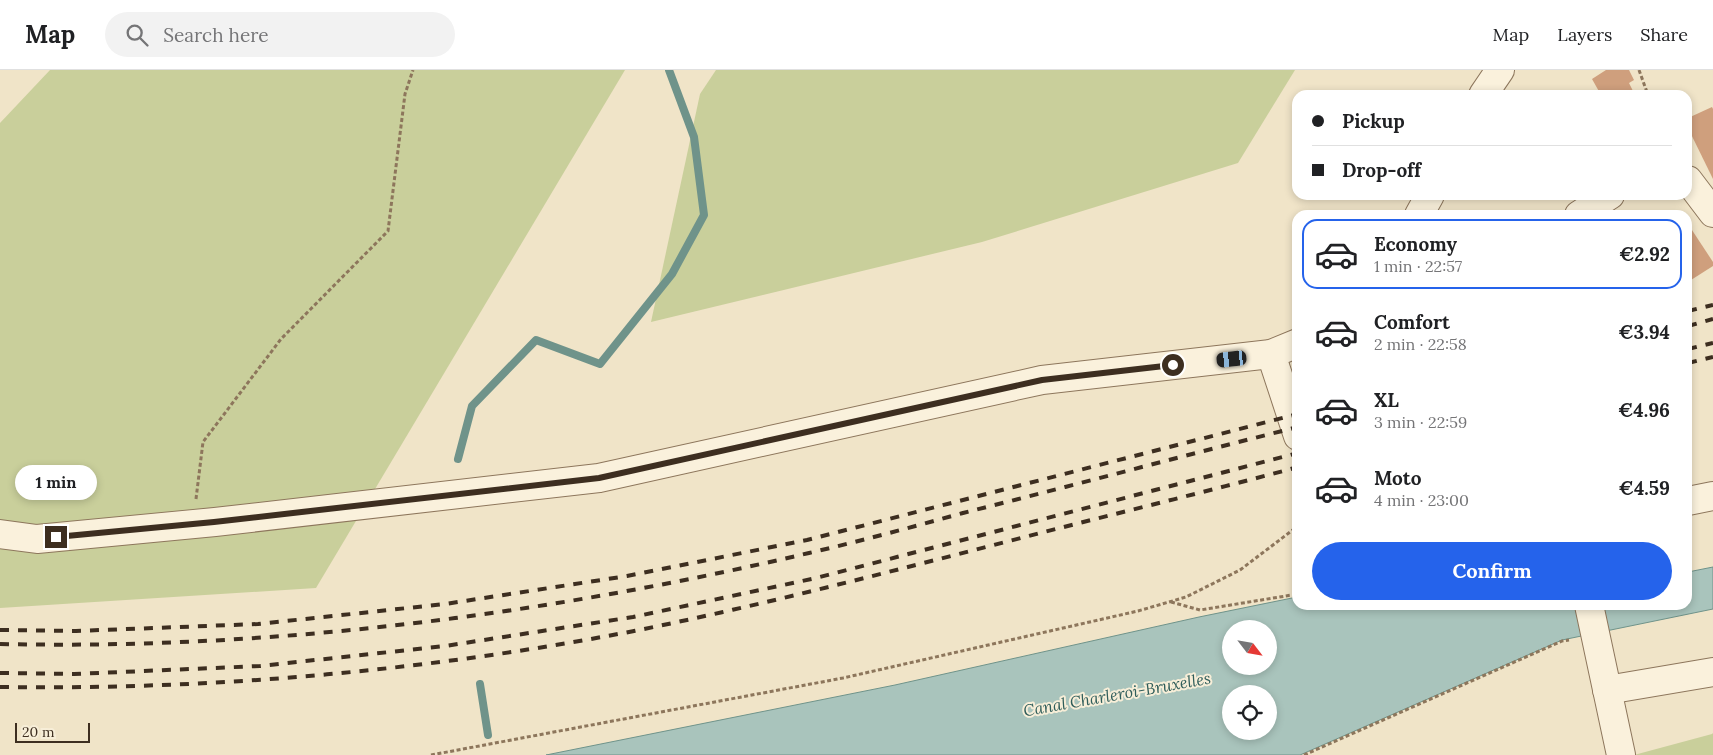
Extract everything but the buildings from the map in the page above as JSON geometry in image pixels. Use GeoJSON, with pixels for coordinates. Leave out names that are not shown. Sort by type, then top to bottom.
{"type":"FeatureCollection","features":[{"type":"Feature","properties":{"kind":"street"},"geometry":{"type":"LineString","coordinates":[[1486,90],[1500,70]]}},
{"type":"Feature","properties":{"kind":"street"},"geometry":{"type":"LineString","coordinates":[[1692,185],[1713,213]]}},
{"type":"Feature","properties":{"kind":"street"},"geometry":{"type":"LineString","coordinates":[[1587,210],[1602,200]]}},
{"type":"Feature","properties":{"kind":"street"},"geometry":{"type":"LineString","coordinates":[[0,534],[37,539],[194,524],[599,478],[1042,380],[1271,354],[1292,345]]}},
{"type":"Feature","properties":{"kind":"street"},"geometry":{"type":"LineString","coordinates":[[1271,354],[1292,418]]}},
{"type":"Feature","properties":{"kind":"street"},"geometry":{"type":"LineString","coordinates":[[1692,500],[1713,496]]}},
{"type":"Feature","properties":{"kind":"street"},"geometry":{"type":"LineString","coordinates":[[1590,610],[1621,755]]}},
{"type":"Feature","properties":{"kind":"street"},"geometry":{"type":"LineString","coordinates":[[1607,690],[1713,672]]}},
{"type":"Feature","properties":{"kind":"path"},"geometry":{"type":"LineString","coordinates":[[194,524],[203,442],[281,339],[388,231],[405,94],[413,70]]}},
{"type":"Feature","properties":{"kind":"path"},"geometry":{"type":"LineString","coordinates":[[1639,70],[1646,90]]}},
{"type":"Feature","properties":{"kind":"path"},"geometry":{"type":"LineString","coordinates":[[431,755],[843,678],[1138,611],[1186,596],[1240,570],[1292,531]]}},
{"type":"Feature","properties":{"kind":"path"},"geometry":{"type":"LineString","coordinates":[[1170,601],[1200,610],[1292,595]]}},
{"type":"Feature","properties":{"kind":"path"},"geometry":{"type":"LineString","coordinates":[[1304,755],[1562,641]]}},
{"type":"Feature","properties":{"kind":"green space"},"geometry":{"type":"Polygon","coordinates":[[[50,70],[625,70],[316,588],[0,608],[0,123],[50,70]]]}},
{"type":"Feature","properties":{"kind":"green space"},"geometry":{"type":"Polygon","coordinates":[[[716,70],[1295,70],[1238,163],[982,242],[651,322],[700,94],[716,70]]]}},
{"type":"Feature","properties":{"kind":"green space"},"geometry":{"type":"Polygon","coordinates":[[[1712,734],[1713,755],[1634,755],[1712,734]]]}},
{"type":"Feature","properties":{"kind":"water","name":"Canal Charleroi-Bruxelles"},"geometry":{"type":"Polygon","coordinates":[[[1713,567],[1713,609],[1562,640],[1300,755],[546,755],[895,685],[1292,598],[1292,610],[1692,610],[1692,571],[1713,567]]]}},
{"type":"Feature","properties":{"kind":"waterway"},"geometry":{"type":"LineString","coordinates":[[458,459],[472,406],[536,340],[600,364],[672,274],[704,215],[694,137],[669,70]]}},
{"type":"Feature","properties":{"kind":"waterway"},"geometry":{"type":"LineString","coordinates":[[480,684],[488,735]]}},
{"type":"Feature","properties":{"kind":"railway"},"geometry":{"type":"LineString","coordinates":[[1692,310],[1713,305]]}},
{"type":"Feature","properties":{"kind":"railway"},"geometry":{"type":"LineString","coordinates":[[1692,325],[1713,319]]}},
{"type":"Feature","properties":{"kind":"railway"},"geometry":{"type":"LineString","coordinates":[[1692,348],[1713,343]]}},
{"type":"Feature","properties":{"kind":"railway"},"geometry":{"type":"LineString","coordinates":[[1692,362],[1713,357]]}},
{"type":"Feature","properties":{"kind":"railway"},"geometry":{"type":"LineString","coordinates":[[0,630],[76,631],[258,624],[445,604],[627,576],[807,540],[1292,416]]}},
{"type":"Feature","properties":{"kind":"railway"},"geometry":{"type":"LineString","coordinates":[[0,644],[204,641],[407,624],[508,611],[710,575],[828,548],[1292,429]]}},
{"type":"Feature","properties":{"kind":"railway"},"geometry":{"type":"LineString","coordinates":[[0,673],[74,674],[260,666],[445,646],[633,617],[816,578],[1292,455]]}},
{"type":"Feature","properties":{"kind":"railway"},"geometry":{"type":"LineString","coordinates":[[0,687],[80,687],[239,681],[398,667],[556,645],[683,621],[780,599],[1292,469]]}},
{"type":"Feature","properties":{"kind":"route"},"geometry":{"type":"LineString","coordinates":[[56,537],[214,522],[599,478],[1042,380],[1173,365]]}}]}
